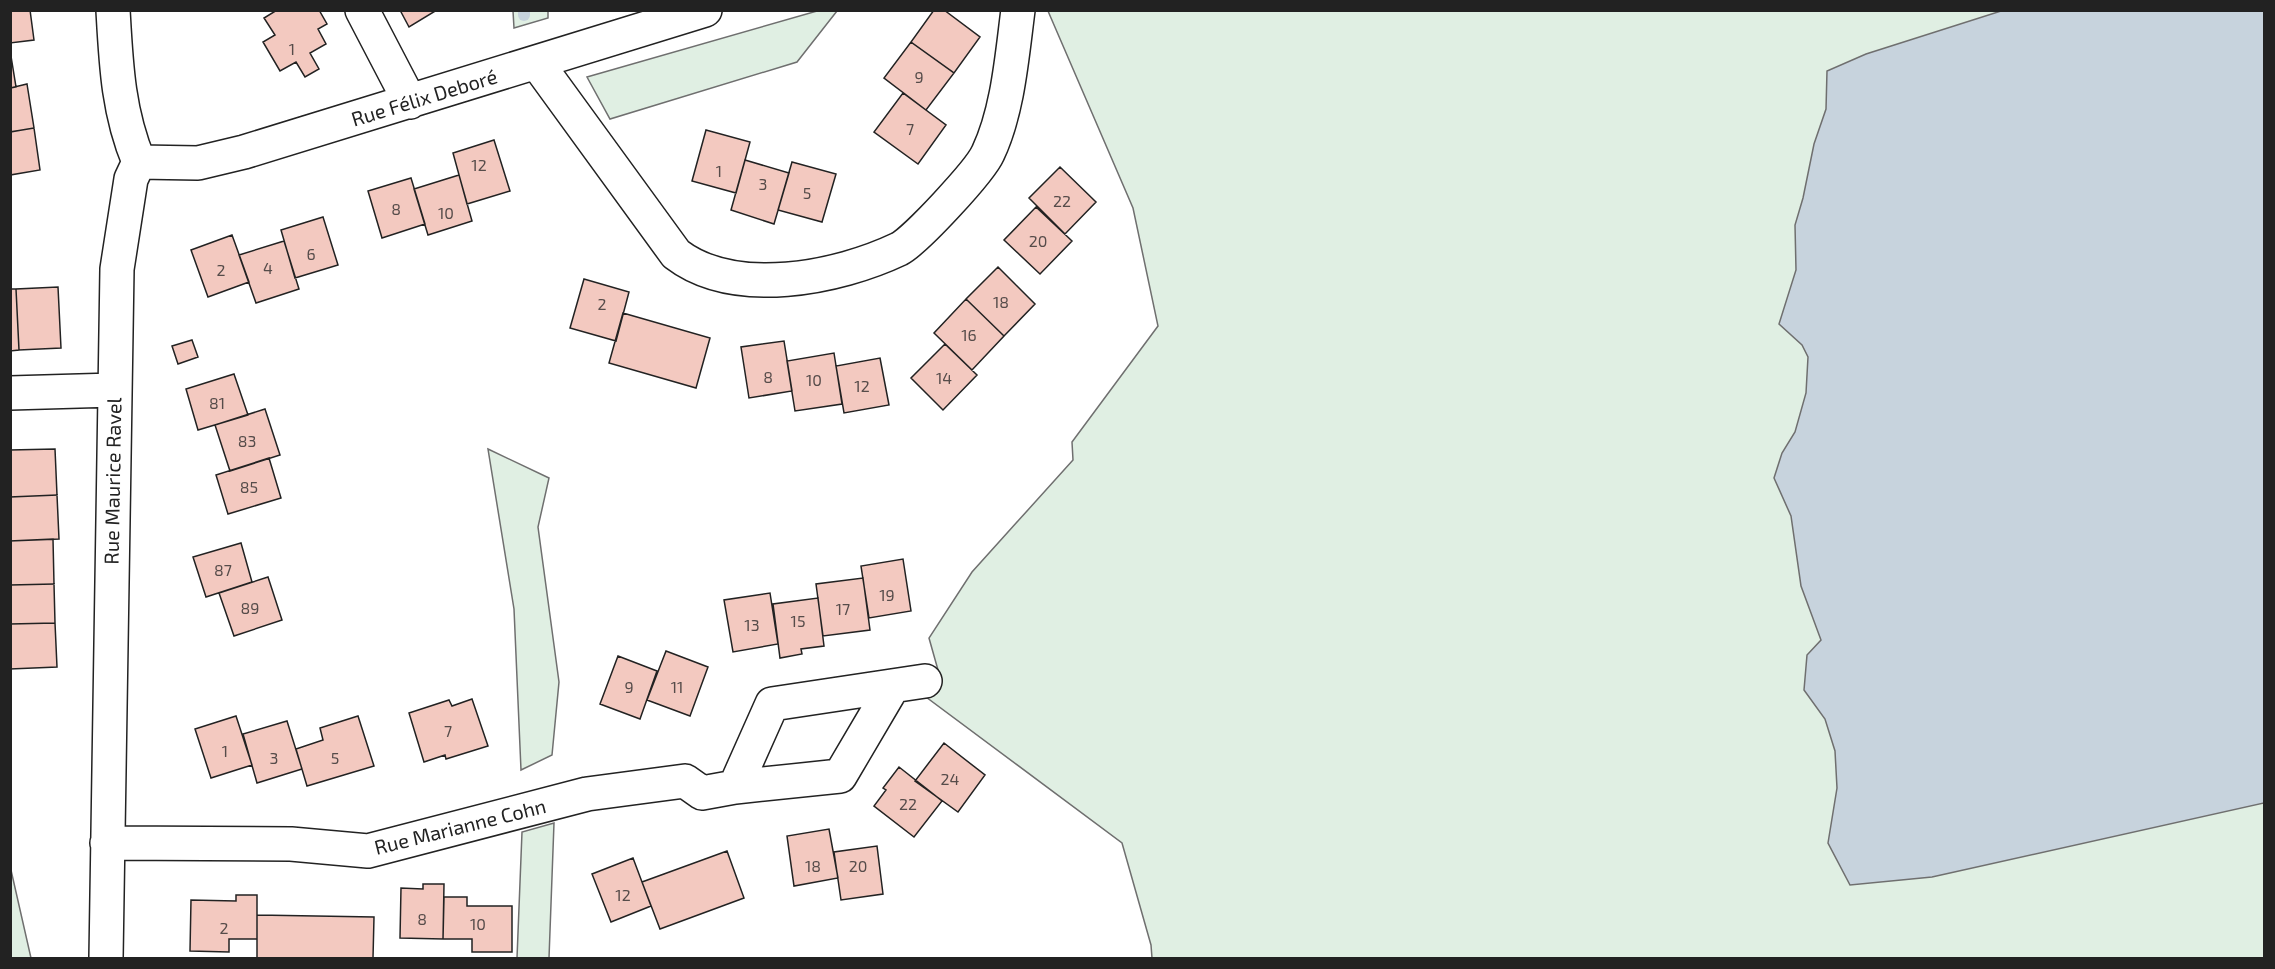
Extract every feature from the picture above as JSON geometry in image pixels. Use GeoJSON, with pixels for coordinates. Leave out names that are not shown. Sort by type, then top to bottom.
{"type":"FeatureCollection","features":[{"type":"Feature","properties":{"kind":"street"},"geometry":{"type":"LineString","coordinates":[[113,10],[117,80],[126,132],[139,162]]}},
{"type":"Feature","properties":{"kind":"street"},"geometry":{"type":"LineString","coordinates":[[362,10],[410,102]]}},
{"type":"Feature","properties":{"kind":"street","name":"Rue Félix Deboré"},"geometry":{"type":"LineString","coordinates":[[139,162],[198,163],[244,152],[705,10]]}},
{"type":"Feature","properties":{"kind":"street"},"geometry":{"type":"LineString","coordinates":[[537,63],[676,254],[686,262],[734,276],[762,280],[814,277],[840,271],[904,245],[981,164],[994,137],[1004,99],[1018,10]]}},
{"type":"Feature","properties":{"kind":"street","name":"Rue Maurice Ravel"},"geometry":{"type":"LineString","coordinates":[[106,958],[117,269],[131,178],[139,162]]}},
{"type":"Feature","properties":{"kind":"street"},"geometry":{"type":"LineString","coordinates":[[10,393],[114,390]]}},
{"type":"Feature","properties":{"kind":"street"},"geometry":{"type":"LineString","coordinates":[[735,787],[772,704],[925,681]]}},
{"type":"Feature","properties":{"kind":"street","name":"Rue Marianne Cohn"},"geometry":{"type":"LineString","coordinates":[[107,843],[291,844],[368,851],[587,794],[685,781],[702,793],[735,787],[840,776],[893,686]]}},
{"type":"Feature","properties":{"kind":"green space"},"geometry":{"type":"Polygon","coordinates":[[[513,11],[548,11],[548,18],[514,28],[513,11]]]}},
{"type":"Feature","properties":{"kind":"green space"},"geometry":{"type":"Polygon","coordinates":[[[817,11],[837,11],[797,62],[610,119],[587,77],[817,11]]]}},
{"type":"Feature","properties":{"kind":"green space"},"geometry":{"type":"Polygon","coordinates":[[[1048,11],[2264,11],[2264,958],[1152,958],[1151,945],[1122,843],[926,697],[938,670],[929,638],[972,572],[1073,460],[1072,442],[1158,326],[1133,208],[1048,11]]]}},
{"type":"Feature","properties":{"kind":"green space"},"geometry":{"type":"Polygon","coordinates":[[[488,449],[549,478],[538,527],[559,682],[552,755],[521,770],[514,609],[488,449]]]}},
{"type":"Feature","properties":{"kind":"green space"},"geometry":{"type":"Polygon","coordinates":[[[554,823],[549,958],[517,958],[522,832],[554,823]]]}},
{"type":"Feature","properties":{"kind":"green space"},"geometry":{"type":"Polygon","coordinates":[[[11,870],[31,958],[11,958],[11,870]]]}},
{"type":"Feature","properties":{"kind":"shaded area"},"geometry":{"type":"Polygon","coordinates":[[[2001,11],[2264,11],[2264,803],[1932,877],[1850,885],[1828,843],[1837,788],[1835,751],[1825,719],[1804,690],[1807,655],[1821,640],[1801,586],[1791,516],[1774,478],[1782,453],[1795,432],[1806,393],[1808,357],[1802,345],[1779,324],[1796,270],[1795,225],[1814,144],[1826,109],[1827,71],[1866,54],[2001,11]]]}},
{"type":"Feature","properties":{"kind":"building"},"geometry":{"type":"Polygon","coordinates":[[[10,10],[30,10],[34,40],[10,43],[10,10]]]}},
{"type":"Feature","properties":{"kind":"building"},"geometry":{"type":"Polygon","coordinates":[[[277,10],[319,10],[327,24],[318,29],[326,44],[310,53],[319,69],[305,77],[296,62],[280,71],[263,42],[275,35],[264,18],[277,10]]]}},
{"type":"Feature","properties":{"kind":"building"},"geometry":{"type":"Polygon","coordinates":[[[400,10],[437,10],[409,27],[400,10]]]}},
{"type":"Feature","properties":{"kind":"building"},"geometry":{"type":"Polygon","coordinates":[[[934,10],[944,10],[980,37],[954,73],[911,42],[934,10]]]}},
{"type":"Feature","properties":{"kind":"building"},"geometry":{"type":"Polygon","coordinates":[[[911,42],[954,73],[926,110],[884,78],[911,42]]]}},
{"type":"Feature","properties":{"kind":"building"},"geometry":{"type":"Polygon","coordinates":[[[10,50],[16,87],[10,88],[10,50]]]}},
{"type":"Feature","properties":{"kind":"building"},"geometry":{"type":"Polygon","coordinates":[[[27,84],[34,128],[10,132],[10,88],[27,84]]]}},
{"type":"Feature","properties":{"kind":"building"},"geometry":{"type":"Polygon","coordinates":[[[903,93],[946,125],[918,164],[874,132],[903,93]]]}},
{"type":"Feature","properties":{"kind":"building"},"geometry":{"type":"Polygon","coordinates":[[[34,128],[40,170],[10,175],[10,132],[34,128]]]}},
{"type":"Feature","properties":{"kind":"building"},"geometry":{"type":"Polygon","coordinates":[[[706,130],[750,142],[736,193],[692,181],[706,130]]]}},
{"type":"Feature","properties":{"kind":"building"},"geometry":{"type":"Polygon","coordinates":[[[494,140],[510,191],[467,204],[453,153],[494,140]]]}},
{"type":"Feature","properties":{"kind":"building"},"geometry":{"type":"Polygon","coordinates":[[[745,160],[789,173],[774,224],[731,210],[745,160]]]}},
{"type":"Feature","properties":{"kind":"building"},"geometry":{"type":"Polygon","coordinates":[[[792,162],[836,174],[822,222],[778,210],[792,162]]]}},
{"type":"Feature","properties":{"kind":"building"},"geometry":{"type":"Polygon","coordinates":[[[1060,167],[1096,202],[1065,234],[1029,198],[1060,167]]]}},
{"type":"Feature","properties":{"kind":"building"},"geometry":{"type":"Polygon","coordinates":[[[459,175],[472,221],[428,235],[414,189],[459,175]]]}},
{"type":"Feature","properties":{"kind":"building"},"geometry":{"type":"Polygon","coordinates":[[[411,178],[425,224],[382,238],[368,191],[411,178]]]}},
{"type":"Feature","properties":{"kind":"building"},"geometry":{"type":"Polygon","coordinates":[[[1036,207],[1072,241],[1040,274],[1004,240],[1036,207]]]}},
{"type":"Feature","properties":{"kind":"building"},"geometry":{"type":"Polygon","coordinates":[[[323,217],[338,265],[295,278],[281,230],[323,217]]]}},
{"type":"Feature","properties":{"kind":"building"},"geometry":{"type":"Polygon","coordinates":[[[232,235],[249,282],[208,297],[191,250],[232,235]]]}},
{"type":"Feature","properties":{"kind":"building"},"geometry":{"type":"Polygon","coordinates":[[[284,241],[299,289],[256,303],[239,255],[284,241]]]}},
{"type":"Feature","properties":{"kind":"building"},"geometry":{"type":"Polygon","coordinates":[[[998,267],[1035,304],[1004,336],[966,299],[998,267]]]}},
{"type":"Feature","properties":{"kind":"building"},"geometry":{"type":"Polygon","coordinates":[[[584,279],[629,292],[616,341],[570,328],[584,279]]]}},
{"type":"Feature","properties":{"kind":"building"},"geometry":{"type":"Polygon","coordinates":[[[58,287],[61,348],[19,350],[16,289],[58,287]]]}},
{"type":"Feature","properties":{"kind":"building"},"geometry":{"type":"Polygon","coordinates":[[[10,289],[16,289],[19,350],[10,351],[10,289]]]}},
{"type":"Feature","properties":{"kind":"building"},"geometry":{"type":"Polygon","coordinates":[[[966,299],[1004,336],[972,370],[934,333],[966,299]]]}},
{"type":"Feature","properties":{"kind":"building"},"geometry":{"type":"Polygon","coordinates":[[[623,313],[710,338],[696,388],[609,363],[623,313]]]}},
{"type":"Feature","properties":{"kind":"building"},"geometry":{"type":"Polygon","coordinates":[[[192,340],[198,357],[178,364],[172,346],[192,340]]]}},
{"type":"Feature","properties":{"kind":"building"},"geometry":{"type":"Polygon","coordinates":[[[784,341],[792,391],[749,398],[741,347],[784,341]]]}},
{"type":"Feature","properties":{"kind":"building"},"geometry":{"type":"Polygon","coordinates":[[[945,344],[977,375],[943,410],[911,378],[945,344]]]}},
{"type":"Feature","properties":{"kind":"building"},"geometry":{"type":"Polygon","coordinates":[[[834,353],[842,404],[795,411],[787,361],[834,353]]]}},
{"type":"Feature","properties":{"kind":"building"},"geometry":{"type":"Polygon","coordinates":[[[880,358],[889,405],[844,413],[836,366],[880,358]]]}},
{"type":"Feature","properties":{"kind":"building"},"geometry":{"type":"Polygon","coordinates":[[[234,374],[248,415],[198,430],[186,389],[234,374]]]}},
{"type":"Feature","properties":{"kind":"building"},"geometry":{"type":"Polygon","coordinates":[[[265,409],[280,455],[230,471],[215,425],[265,409]]]}},
{"type":"Feature","properties":{"kind":"building"},"geometry":{"type":"Polygon","coordinates":[[[55,449],[57,495],[10,497],[10,450],[55,449]]]}},
{"type":"Feature","properties":{"kind":"building"},"geometry":{"type":"Polygon","coordinates":[[[269,458],[281,498],[228,514],[216,475],[269,458]]]}},
{"type":"Feature","properties":{"kind":"building"},"geometry":{"type":"Polygon","coordinates":[[[57,495],[59,539],[10,541],[10,497],[57,495]]]}},
{"type":"Feature","properties":{"kind":"building"},"geometry":{"type":"Polygon","coordinates":[[[53,539],[54,584],[10,585],[10,541],[53,539]]]}},
{"type":"Feature","properties":{"kind":"building"},"geometry":{"type":"Polygon","coordinates":[[[241,543],[252,582],[206,597],[193,557],[241,543]]]}},
{"type":"Feature","properties":{"kind":"building"},"geometry":{"type":"Polygon","coordinates":[[[903,559],[911,611],[869,618],[861,566],[903,559]]]}},
{"type":"Feature","properties":{"kind":"building"},"geometry":{"type":"Polygon","coordinates":[[[268,577],[282,620],[234,636],[219,593],[268,577]]]}},
{"type":"Feature","properties":{"kind":"building"},"geometry":{"type":"Polygon","coordinates":[[[863,578],[870,630],[823,636],[816,584],[863,578]]]}},
{"type":"Feature","properties":{"kind":"building"},"geometry":{"type":"Polygon","coordinates":[[[54,584],[55,623],[10,624],[10,585],[54,584]]]}},
{"type":"Feature","properties":{"kind":"building"},"geometry":{"type":"Polygon","coordinates":[[[770,593],[778,644],[733,652],[724,600],[770,593]]]}},
{"type":"Feature","properties":{"kind":"building"},"geometry":{"type":"Polygon","coordinates":[[[818,598],[824,646],[801,649],[802,654],[780,658],[773,604],[818,598]]]}},
{"type":"Feature","properties":{"kind":"building"},"geometry":{"type":"Polygon","coordinates":[[[55,623],[57,667],[10,669],[10,624],[55,623]]]}},
{"type":"Feature","properties":{"kind":"building"},"geometry":{"type":"Polygon","coordinates":[[[666,651],[708,667],[690,716],[647,700],[666,651]]]}},
{"type":"Feature","properties":{"kind":"building"},"geometry":{"type":"Polygon","coordinates":[[[618,656],[657,671],[640,719],[600,704],[618,656]]]}},
{"type":"Feature","properties":{"kind":"building"},"geometry":{"type":"Polygon","coordinates":[[[472,699],[488,746],[446,759],[445,755],[424,762],[409,713],[449,700],[452,706],[472,699]]]}},
{"type":"Feature","properties":{"kind":"building"},"geometry":{"type":"Polygon","coordinates":[[[236,716],[252,765],[211,778],[195,729],[236,716]]]}},
{"type":"Feature","properties":{"kind":"building"},"geometry":{"type":"Polygon","coordinates":[[[358,716],[374,766],[307,786],[296,749],[323,740],[320,728],[358,716]]]}},
{"type":"Feature","properties":{"kind":"building"},"geometry":{"type":"Polygon","coordinates":[[[287,721],[302,769],[257,783],[243,734],[287,721]]]}},
{"type":"Feature","properties":{"kind":"building"},"geometry":{"type":"Polygon","coordinates":[[[944,743],[985,775],[958,812],[915,781],[944,743]]]}},
{"type":"Feature","properties":{"kind":"building"},"geometry":{"type":"Polygon","coordinates":[[[899,767],[942,801],[914,837],[874,806],[886,790],[883,788],[899,767]]]}},
{"type":"Feature","properties":{"kind":"building"},"geometry":{"type":"Polygon","coordinates":[[[829,829],[838,878],[794,886],[787,836],[829,829]]]}},
{"type":"Feature","properties":{"kind":"building"},"geometry":{"type":"Polygon","coordinates":[[[877,846],[883,894],[841,900],[834,852],[877,846]]]}},
{"type":"Feature","properties":{"kind":"building"},"geometry":{"type":"Polygon","coordinates":[[[727,851],[744,898],[660,929],[642,882],[727,851]]]}},
{"type":"Feature","properties":{"kind":"building"},"geometry":{"type":"Polygon","coordinates":[[[633,858],[651,906],[611,922],[592,874],[633,858]]]}},
{"type":"Feature","properties":{"kind":"building"},"geometry":{"type":"Polygon","coordinates":[[[423,884],[444,884],[443,939],[400,938],[401,888],[423,889],[423,884]]]}},
{"type":"Feature","properties":{"kind":"building"},"geometry":{"type":"Polygon","coordinates":[[[236,895],[257,895],[257,939],[229,939],[229,952],[190,951],[191,900],[236,901],[236,895]]]}},
{"type":"Feature","properties":{"kind":"building"},"geometry":{"type":"Polygon","coordinates":[[[444,897],[467,897],[467,906],[512,906],[512,952],[472,952],[472,939],[443,939],[444,897]]]}},
{"type":"Feature","properties":{"kind":"building"},"geometry":{"type":"Polygon","coordinates":[[[257,915],[374,917],[373,958],[257,958],[257,915]]]}},
{"type":"Feature","properties":{"kind":"waterway"},"geometry":{"type":"LineString","coordinates":[[524,10],[524,15]]}}]}
